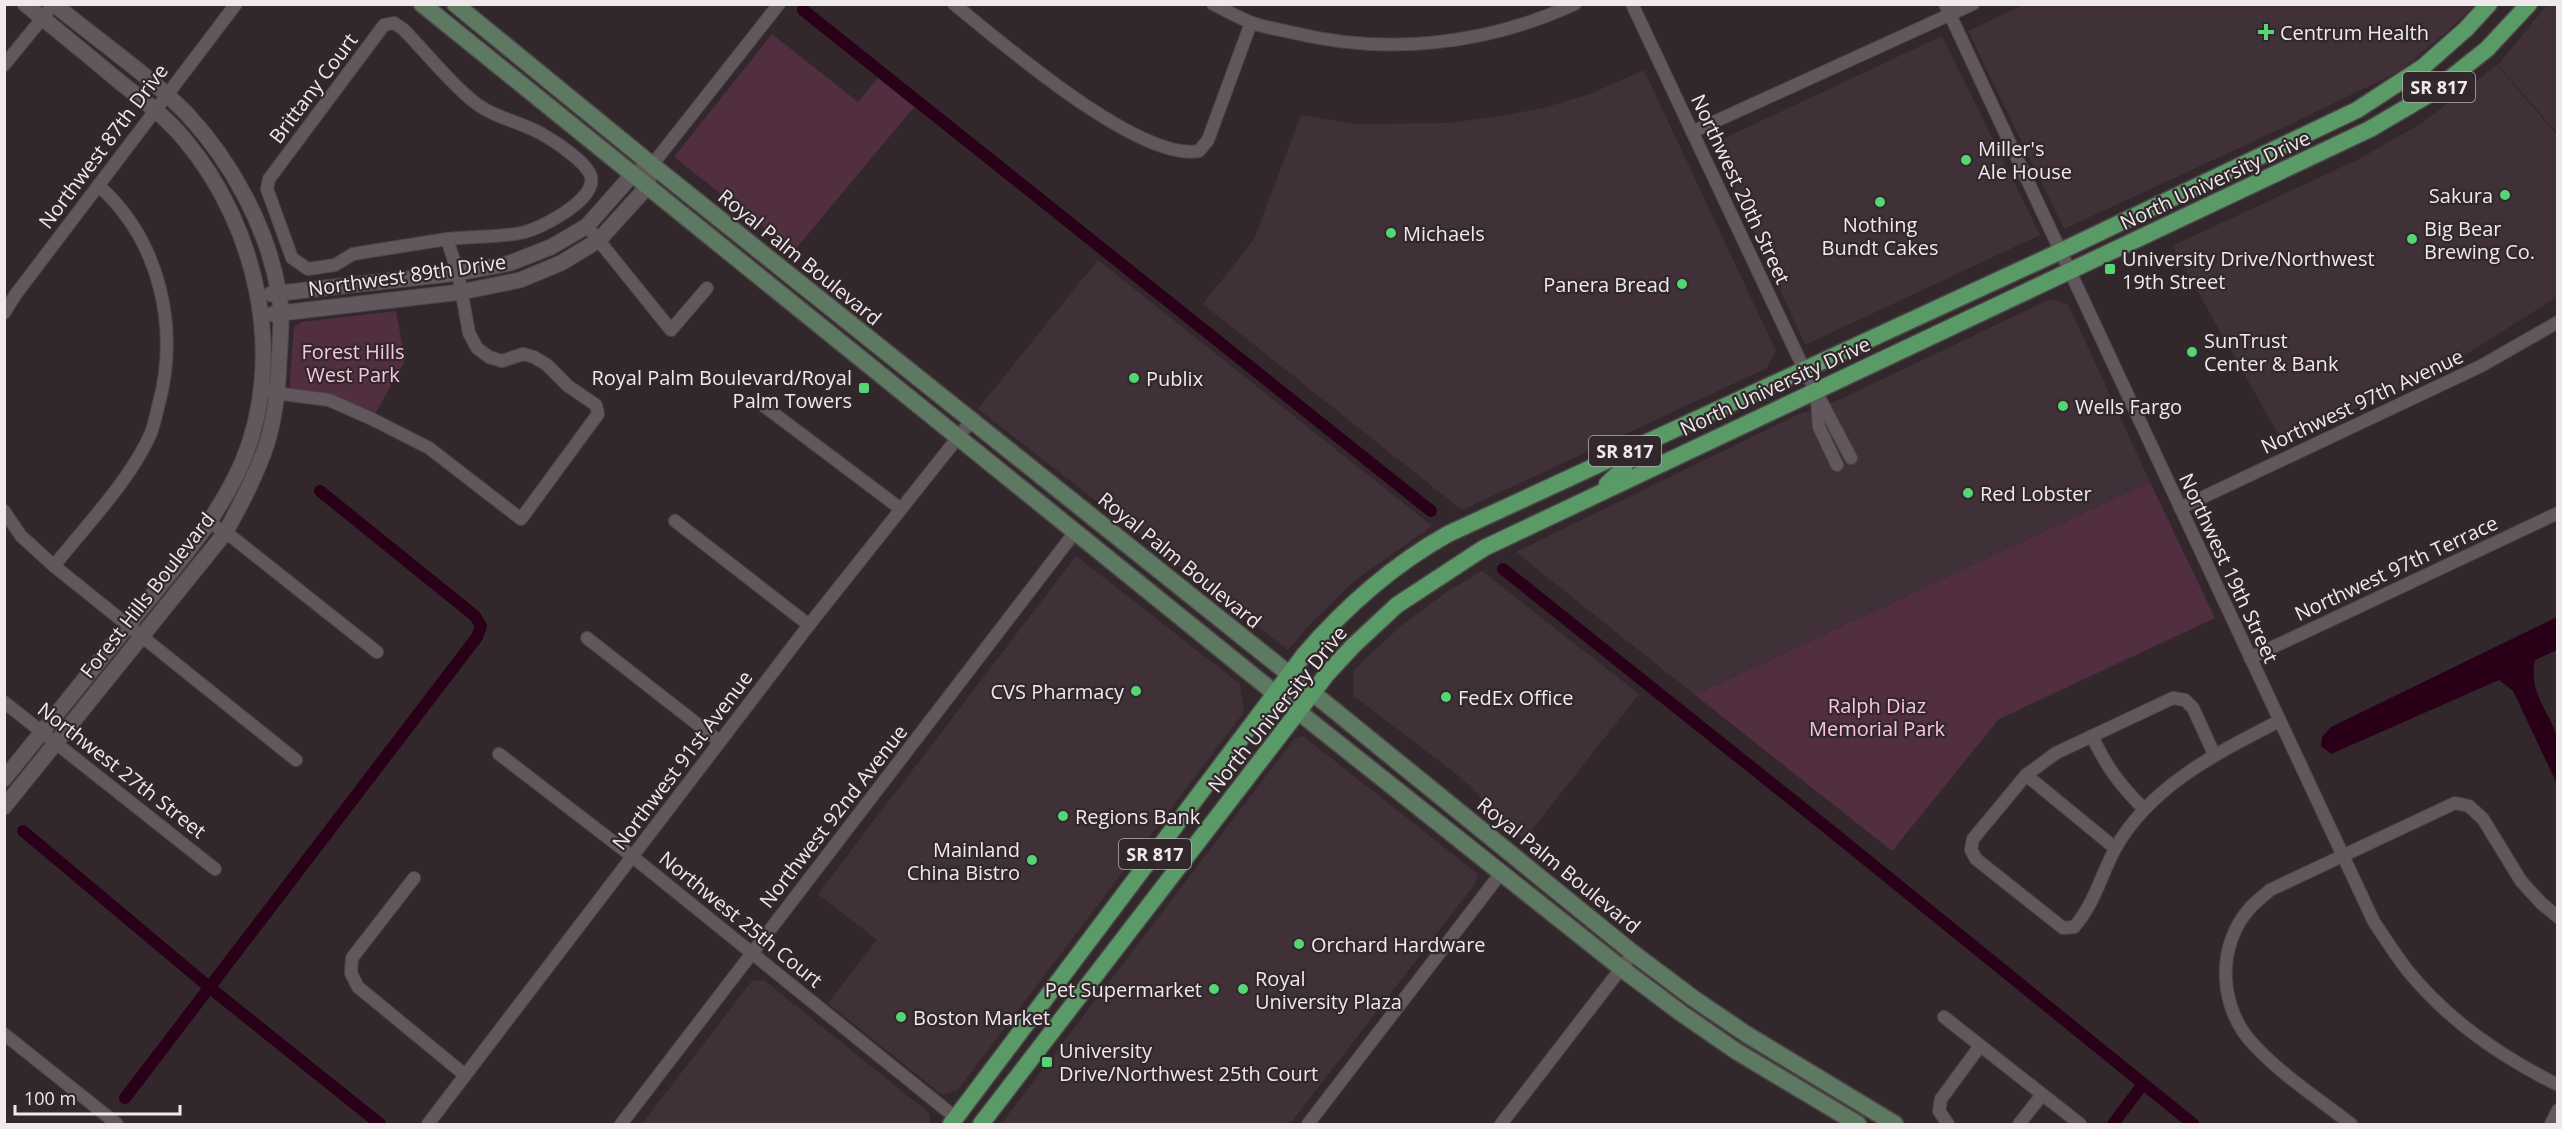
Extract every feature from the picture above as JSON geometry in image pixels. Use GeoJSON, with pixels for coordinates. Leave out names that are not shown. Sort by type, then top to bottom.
{"type":"FeatureCollection","features":[{"type":"Feature","properties":{"kind":"main road","name":"Royal Palm Boulevard"},"geometry":{"type":"LineString","coordinates":[[422,4],[1075,532],[1621,968],[1736,1051],[1858,1125]]}},
{"type":"Feature","properties":{"kind":"main road","name":"Royal Palm Boulevard"},"geometry":{"type":"LineString","coordinates":[[456,4],[652,165],[1498,842],[1633,953],[1693,999],[1746,1034],[1895,1125]]}},
{"type":"Feature","properties":{"kind":"main road","name":"North University Drive"},"geometry":{"type":"LineString","coordinates":[[959,1123],[971,1116],[991,1070],[1289,675],[1330,625],[1395,567],[1448,534],[1630,448],[2059,252],[2356,110],[2423,67],[2466,30],[2489,4]]}},
{"type":"Feature","properties":{"kind":"main road","name":"North University Drive"},"geometry":{"type":"LineString","coordinates":[[981,1125],[1312,693],[1375,625],[1422,588],[1484,548],[2069,273],[2392,118],[2433,92],[2487,50],[2529,4]]}},
{"type":"Feature","properties":{"kind":"main road"},"geometry":{"type":"LineString","coordinates":[[2392,118],[2396,101],[2423,67]]}},
{"type":"Feature","properties":{"kind":"main road"},"geometry":{"type":"LineString","coordinates":[[2332,148],[2371,117],[2378,107],[2380,95]]}},
{"type":"Feature","properties":{"kind":"main road"},"geometry":{"type":"LineString","coordinates":[[1595,495],[1624,468],[1629,458],[1630,448]]}},
{"type":"Feature","properties":{"kind":"main road"},"geometry":{"type":"LineString","coordinates":[[1453,835],[1460,834],[1498,842]]}},
{"type":"Feature","properties":{"kind":"street","name":"Forest Hills Boulevard"},"geometry":{"type":"LineString","coordinates":[[4,779],[210,523],[242,462],[261,392],[263,350],[258,295],[246,250],[229,208],[209,172],[185,139],[154,110],[25,4]]}},
{"type":"Feature","properties":{"kind":"street","name":"Northwest 87th Drive"},"geometry":{"type":"LineString","coordinates":[[4,313],[15,294],[236,4]]}},
{"type":"Feature","properties":{"kind":"street","name":"Northwest 89th Drive"},"geometry":{"type":"LineString","coordinates":[[258,295],[458,273],[510,263],[551,247],[587,226],[633,175],[652,165],[779,4]]}},
{"type":"Feature","properties":{"kind":"street"},"geometry":{"type":"LineString","coordinates":[[954,4],[1061,90],[1125,129],[1169,149],[1188,153],[1199,151],[1208,140],[1251,23]]}},
{"type":"Feature","properties":{"kind":"street"},"geometry":{"type":"LineString","coordinates":[[1213,4],[1251,23],[1312,38],[1360,44],[1456,42],[1552,15],[1575,4]]}},
{"type":"Feature","properties":{"kind":"street","name":"Northwest 20th Street"},"geometry":{"type":"LineString","coordinates":[[1632,4],[1804,369],[1851,458]]}},
{"type":"Feature","properties":{"kind":"street"},"geometry":{"type":"LineString","coordinates":[[1692,132],[1947,10],[1973,4]]}},
{"type":"Feature","properties":{"kind":"street","name":"Forest Hills Boulevard"},"geometry":{"type":"LineString","coordinates":[[4,807],[225,533],[249,488],[267,442],[278,393],[281,313],[279,293],[265,244],[247,200],[213,145],[187,114],[54,5]]}},
{"type":"Feature","properties":{"kind":"street"},"geometry":{"type":"LineString","coordinates":[[4,65],[54,5]]}},
{"type":"Feature","properties":{"kind":"street","name":"Northwest 19th Street"},"geometry":{"type":"LineString","coordinates":[[1947,10],[2374,922],[2408,970],[2445,1011],[2479,1039],[2523,1068],[2558,1085]]}},
{"type":"Feature","properties":{"kind":"street","name":"Brittany Court"},"geometry":{"type":"LineString","coordinates":[[394,23],[403,29],[473,102],[546,136],[586,167],[591,176],[591,186],[586,195],[544,225],[523,232],[447,239],[353,255],[335,265],[308,269],[292,258],[267,189],[269,179],[384,25],[394,23]]}},
{"type":"Feature","properties":{"kind":"street","name":"Northwest 89th Drive"},"geometry":{"type":"LineString","coordinates":[[261,316],[461,292],[520,280],[561,263],[599,240],[647,187],[652,165]]}},
{"type":"Feature","properties":{"kind":"street"},"geometry":{"type":"LineString","coordinates":[[54,566],[128,472],[151,433],[163,388],[168,348],[165,308],[155,272],[140,236],[117,202],[99,186]]}},
{"type":"Feature","properties":{"kind":"street"},"geometry":{"type":"LineString","coordinates":[[587,226],[671,330],[707,288]]}},
{"type":"Feature","properties":{"kind":"street"},"geometry":{"type":"LineString","coordinates":[[261,392],[329,400],[429,448],[521,519],[598,414],[596,405],[534,357],[523,354],[502,361],[489,357],[477,348],[469,333],[458,273],[447,239]]}},
{"type":"Feature","properties":{"kind":"street","name":"Northwest 97th Avenue"},"geometry":{"type":"LineString","coordinates":[[2180,508],[2481,366],[2558,322]]}},
{"type":"Feature","properties":{"kind":"street","name":"Northwest 20th Street"},"geometry":{"type":"LineString","coordinates":[[1816,390],[1819,427],[1837,465]]}},
{"type":"Feature","properties":{"kind":"street"},"geometry":{"type":"LineString","coordinates":[[764,406],[901,509]]}},
{"type":"Feature","properties":{"kind":"street","name":"Northwest 91st Avenue"},"geometry":{"type":"LineString","coordinates":[[428,1125],[719,741],[971,421]]}},
{"type":"Feature","properties":{"kind":"street"},"geometry":{"type":"LineString","coordinates":[[4,512],[21,536],[54,566],[296,760]]}},
{"type":"Feature","properties":{"kind":"street","name":"Northwest 97th Terrace"},"geometry":{"type":"LineString","coordinates":[[2250,658],[2558,513]]}},
{"type":"Feature","properties":{"kind":"street"},"geometry":{"type":"LineString","coordinates":[[675,521],[809,625]]}},
{"type":"Feature","properties":{"kind":"street"},"geometry":{"type":"LineString","coordinates":[[210,523],[377,652]]}},
{"type":"Feature","properties":{"kind":"street","name":"Northwest 92nd Avenue"},"geometry":{"type":"LineString","coordinates":[[621,1125],[1075,532]]}},
{"type":"Feature","properties":{"kind":"street"},"geometry":{"type":"LineString","coordinates":[[587,638],[719,741]]}},
{"type":"Feature","properties":{"kind":"street"},"geometry":{"type":"LineString","coordinates":[[2214,754],[2193,708],[2185,700],[2173,698],[2056,753],[2026,775],[1972,839],[1971,850],[1976,859],[2063,928],[2074,927],[2084,916],[2115,848],[2145,809],[2176,780],[2214,754],[2280,721]]}},
{"type":"Feature","properties":{"kind":"street","name":"Northwest 27th Street"},"geometry":{"type":"LineString","coordinates":[[4,702],[214,869]]}},
{"type":"Feature","properties":{"kind":"street"},"geometry":{"type":"LineString","coordinates":[[2092,736],[2105,764],[2119,783],[2145,809]]}},
{"type":"Feature","properties":{"kind":"street","name":"Northwest 25th Court"},"geometry":{"type":"LineString","coordinates":[[499,754],[752,952],[959,1123]]}},
{"type":"Feature","properties":{"kind":"street"},"geometry":{"type":"LineString","coordinates":[[2026,775],[2115,848]]}},
{"type":"Feature","properties":{"kind":"street"},"geometry":{"type":"LineString","coordinates":[[2351,1125],[2253,1046],[2232,1013],[2225,984],[2226,958],[2236,931],[2249,909],[2271,890],[2455,804],[2469,806],[2483,819],[2521,881],[2541,903],[2558,917]]}},
{"type":"Feature","properties":{"kind":"street"},"geometry":{"type":"LineString","coordinates":[[1308,1125],[1501,873]]}},
{"type":"Feature","properties":{"kind":"street"},"geometry":{"type":"LineString","coordinates":[[414,878],[352,958],[351,974],[358,987],[465,1075]]}},
{"type":"Feature","properties":{"kind":"street"},"geometry":{"type":"LineString","coordinates":[[1508,1122],[1633,953]]}},
{"type":"Feature","properties":{"kind":"street"},"geometry":{"type":"LineString","coordinates":[[1944,1017],[2080,1124]]}},
{"type":"Feature","properties":{"kind":"street"},"geometry":{"type":"LineString","coordinates":[[4,1034],[117,1125]]}},
{"type":"Feature","properties":{"kind":"street"},"geometry":{"type":"LineString","coordinates":[[1948,1125],[1939,1111],[1941,1099],[1980,1046]]}},
{"type":"Feature","properties":{"kind":"street"},"geometry":{"type":"LineString","coordinates":[[2019,1125],[2042,1095]]}},
{"type":"Feature","properties":{"kind":"street"},"geometry":{"type":"LineString","coordinates":[[2551,1125],[2558,1110]]}},
{"type":"Feature","properties":{"kind":"shaded area"},"geometry":{"type":"Polygon","coordinates":[[[2025,4],[2474,5],[2400,71],[2064,229],[1968,31],[2025,4]]]}},
{"type":"Feature","properties":{"kind":"shaded area"},"geometry":{"type":"Polygon","coordinates":[[[2547,5],[2557,5],[2557,133],[2498,65],[2547,5]]]}},
{"type":"Feature","properties":{"kind":"shaded area"},"geometry":{"type":"Polygon","coordinates":[[[1942,36],[2040,235],[1805,345],[1714,143],[1942,36]]]}},
{"type":"Feature","properties":{"kind":"shaded area"},"geometry":{"type":"Polygon","coordinates":[[[2497,65],[2557,135],[2557,297],[2435,374],[2282,441],[2172,246],[2359,159],[2422,123],[2497,65]]]}},
{"type":"Feature","properties":{"kind":"shaded area"},"geometry":{"type":"Polygon","coordinates":[[[1644,70],[1776,351],[1767,368],[1462,510],[1203,304],[1254,239],[1301,115],[1354,124],[1446,123],[1495,117],[1543,108],[1590,94],[1644,70]]]}},
{"type":"Feature","properties":{"kind":"shaded area"},"geometry":{"type":"Polygon","coordinates":[[[1098,260],[1432,526],[1354,581],[1311,623],[1288,650],[978,409],[1098,260]]]}},
{"type":"Feature","properties":{"kind":"shaded area"},"geometry":{"type":"Polygon","coordinates":[[[2050,299],[2068,304],[2150,482],[1695,695],[1516,552],[1797,415],[1843,398],[2050,299]]]}},
{"type":"Feature","properties":{"kind":"shaded area"},"geometry":{"type":"Polygon","coordinates":[[[1076,556],[1240,684],[1244,712],[957,1091],[942,1095],[828,1003],[877,940],[818,894],[1076,556]]]}},
{"type":"Feature","properties":{"kind":"shaded area"},"geometry":{"type":"Polygon","coordinates":[[[1482,571],[1639,694],[1524,840],[1460,777],[1354,696],[1353,672],[1364,660],[1402,625],[1445,593],[1482,571]]]}},
{"type":"Feature","properties":{"kind":"shaded area"},"geometry":{"type":"Polygon","coordinates":[[[2557,617],[2557,650],[2535,660],[2534,682],[2557,736],[2559,760],[2557,784],[2513,691],[2499,680],[2331,754],[2321,746],[2322,737],[2331,727],[2557,617]]]}},
{"type":"Feature","properties":{"kind":"shaded area"},"geometry":{"type":"Polygon","coordinates":[[[1303,736],[1478,874],[1475,884],[1290,1124],[1001,1124],[1294,739],[1303,736]]]}},
{"type":"Feature","properties":{"kind":"shaded area"},"geometry":{"type":"Polygon","coordinates":[[[764,980],[929,1113],[931,1124],[642,1124],[752,981],[764,980]]]}},
{"type":"Feature","properties":{"kind":"green space"},"geometry":{"type":"Polygon","coordinates":[[[772,34],[858,102],[878,78],[914,107],[794,251],[674,157],[772,34]]]}},
{"type":"Feature","properties":{"kind":"green space","name":"Forest Hills West Park"},"geometry":{"type":"Polygon","coordinates":[[[396,311],[405,361],[372,419],[289,394],[294,327],[302,322],[396,311]]]}},
{"type":"Feature","properties":{"kind":"green space","name":"Ralph Diaz Memorial Park"},"geometry":{"type":"Polygon","coordinates":[[[2150,482],[2215,618],[1999,719],[1892,851],[1695,695],[2150,482]]]}},
{"type":"Feature","properties":{"kind":"waterway"},"geometry":{"type":"LineString","coordinates":[[803,10],[1431,511]]}},
{"type":"Feature","properties":{"kind":"waterway"},"geometry":{"type":"LineString","coordinates":[[125,1098],[477,637],[481,626],[475,616],[320,491]]}},
{"type":"Feature","properties":{"kind":"waterway"},"geometry":{"type":"LineString","coordinates":[[1503,569],[2193,1124]]}},
{"type":"Feature","properties":{"kind":"waterway"},"geometry":{"type":"LineString","coordinates":[[23,831],[209,987],[380,1124]]}},
{"type":"Feature","properties":{"kind":"waterway"},"geometry":{"type":"LineString","coordinates":[[2113,1124],[2143,1084]]}},
{"type":"Feature","properties":{"kind":"place","name":"Centrum Health"},"geometry":{"type":"Point","coordinates":[2266,32]}},
{"type":"Feature","properties":{"kind":"place","name":"Miller's Ale House"},"geometry":{"type":"Point","coordinates":[1966,160]}},
{"type":"Feature","properties":{"kind":"place","name":"Sakura"},"geometry":{"type":"Point","coordinates":[2505,195]}},
{"type":"Feature","properties":{"kind":"place","name":"Nothing Bundt Cakes"},"geometry":{"type":"Point","coordinates":[1880,202]}},
{"type":"Feature","properties":{"kind":"place","name":"Michaels"},"geometry":{"type":"Point","coordinates":[1391,233]}},
{"type":"Feature","properties":{"kind":"place","name":"Big Bear Brewing Co."},"geometry":{"type":"Point","coordinates":[2412,239]}},
{"type":"Feature","properties":{"kind":"place","name":"University Drive/Northwest 19th Street"},"geometry":{"type":"Point","coordinates":[2110,269]}},
{"type":"Feature","properties":{"kind":"place","name":"Panera Bread"},"geometry":{"type":"Point","coordinates":[1682,284]}},
{"type":"Feature","properties":{"kind":"place","name":"SunTrust Center & Bank"},"geometry":{"type":"Point","coordinates":[2192,352]}},
{"type":"Feature","properties":{"kind":"place","name":"Publix"},"geometry":{"type":"Point","coordinates":[1134,378]}},
{"type":"Feature","properties":{"kind":"place","name":"Royal Palm Boulevard/Royal Palm Towers"},"geometry":{"type":"Point","coordinates":[864,388]}},
{"type":"Feature","properties":{"kind":"place","name":"Wells Fargo"},"geometry":{"type":"Point","coordinates":[2063,406]}},
{"type":"Feature","properties":{"kind":"place","name":"Red Lobster"},"geometry":{"type":"Point","coordinates":[1968,493]}},
{"type":"Feature","properties":{"kind":"place","name":"CVS Pharmacy"},"geometry":{"type":"Point","coordinates":[1136,691]}},
{"type":"Feature","properties":{"kind":"place","name":"FedEx Office"},"geometry":{"type":"Point","coordinates":[1446,697]}},
{"type":"Feature","properties":{"kind":"place","name":"Regions Bank"},"geometry":{"type":"Point","coordinates":[1063,816]}},
{"type":"Feature","properties":{"kind":"place","name":"Mainland China Bistro"},"geometry":{"type":"Point","coordinates":[1032,860]}},
{"type":"Feature","properties":{"kind":"place","name":"Orchard Hardware"},"geometry":{"type":"Point","coordinates":[1299,944]}},
{"type":"Feature","properties":{"kind":"place","name":"Pet Supermarket"},"geometry":{"type":"Point","coordinates":[1214,989]}},
{"type":"Feature","properties":{"kind":"place","name":"Royal University Plaza"},"geometry":{"type":"Point","coordinates":[1243,989]}},
{"type":"Feature","properties":{"kind":"place","name":"Boston Market"},"geometry":{"type":"Point","coordinates":[901,1017]}},
{"type":"Feature","properties":{"kind":"place","name":"University Drive/Northwest 25th Court"},"geometry":{"type":"Point","coordinates":[1047,1062]}}]}
